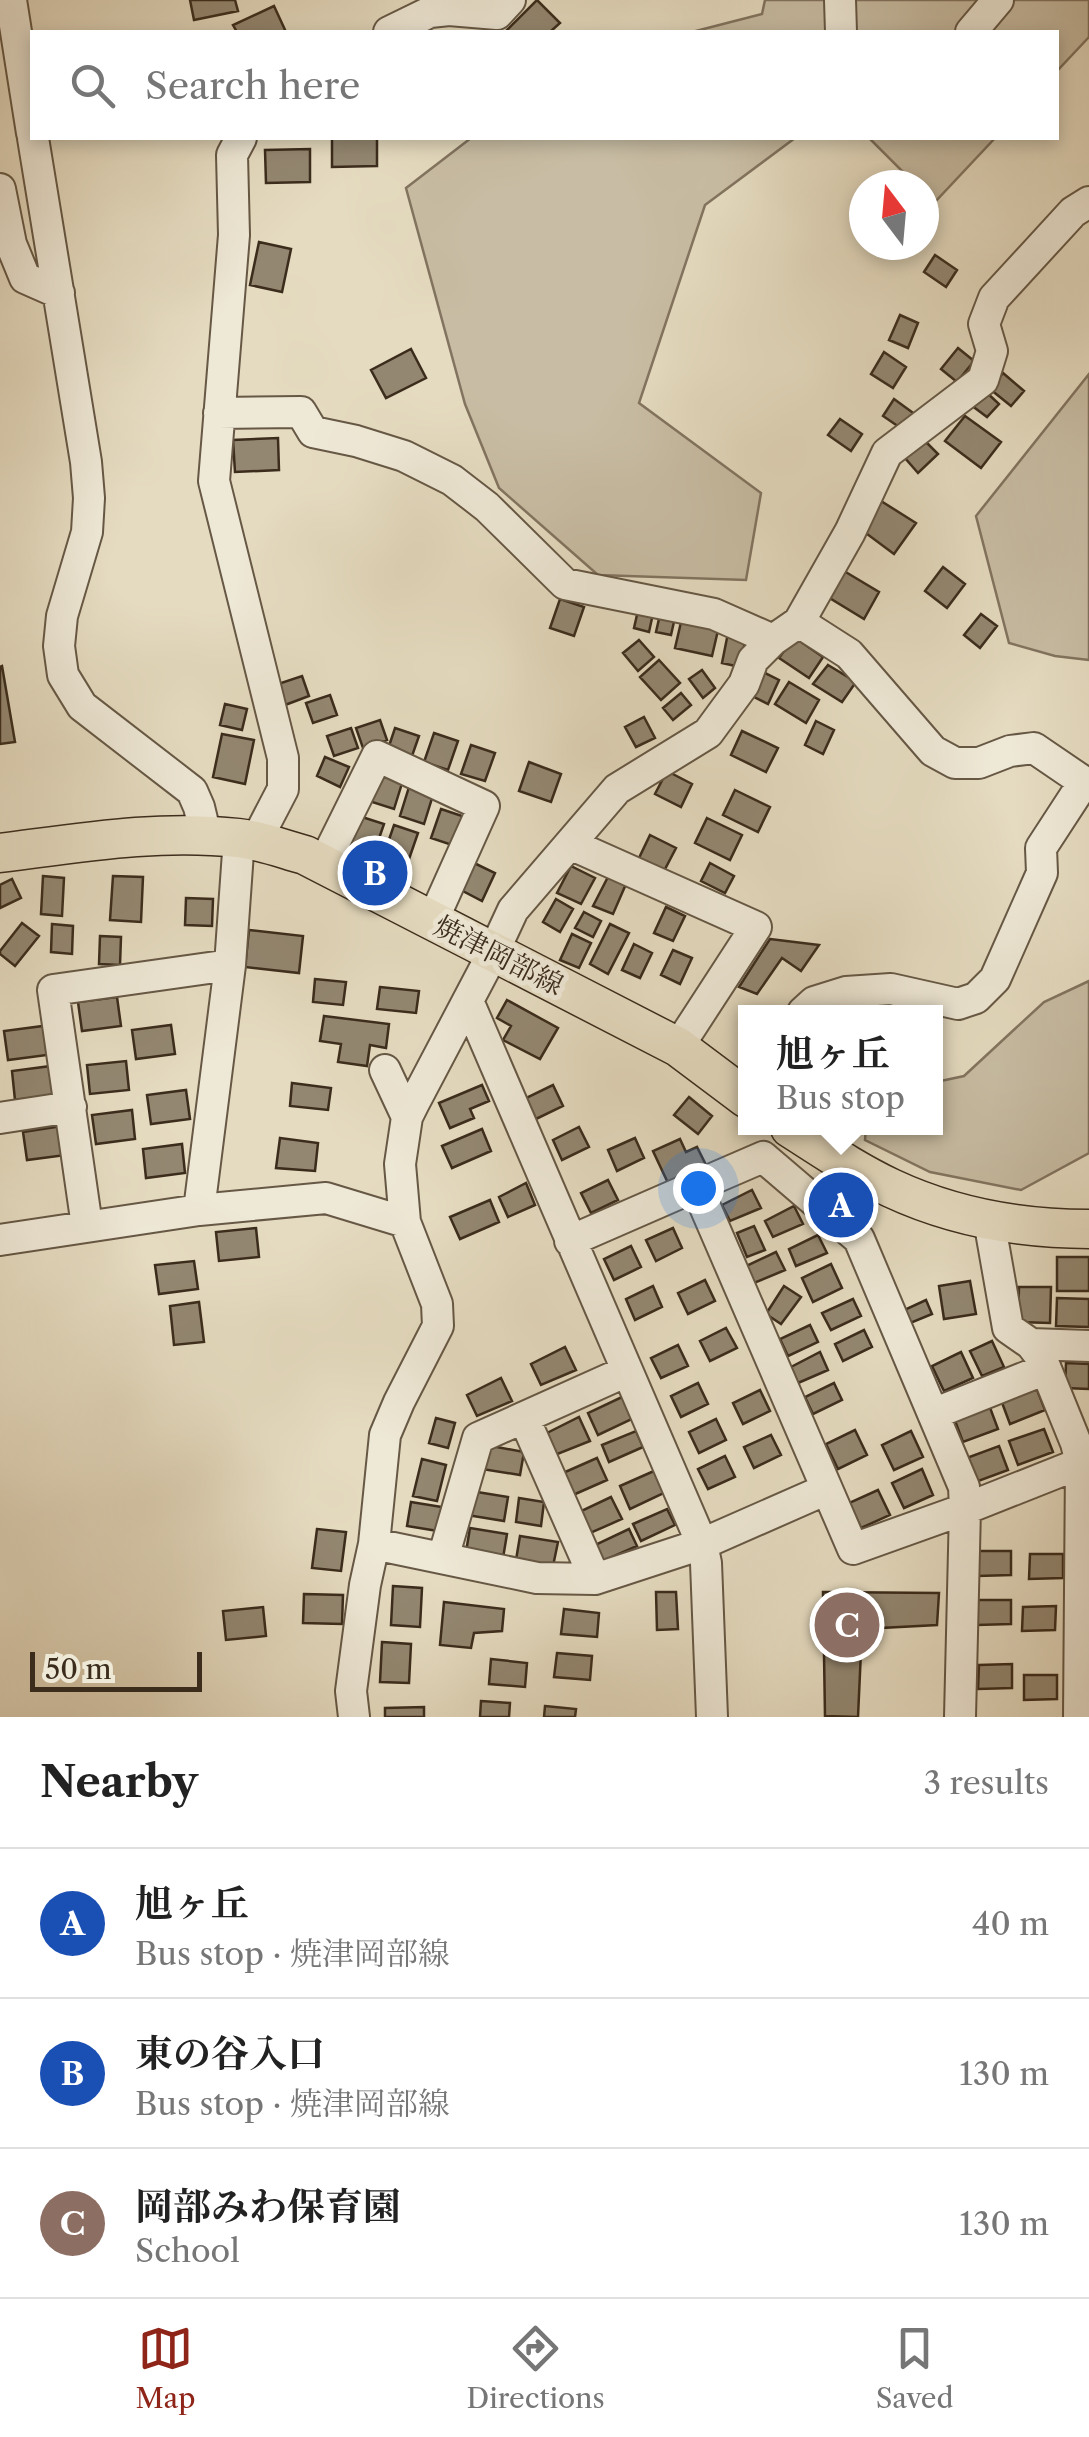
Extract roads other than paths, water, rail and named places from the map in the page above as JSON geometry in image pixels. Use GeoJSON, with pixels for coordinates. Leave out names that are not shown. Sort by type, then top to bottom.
{"type":"FeatureCollection","features":[{"type":"Feature","properties":{"kind":"main road","name":"焼津岡部線"},"geometry":{"type":"LineString","coordinates":[[0,854],[142,835],[233,838],[305,855],[678,1047],[738,1092]]}},
{"type":"Feature","properties":{"kind":"main road"},"geometry":{"type":"LineString","coordinates":[[801,1135],[892,1189],[961,1214],[1014,1224],[1089,1229]]}},
{"type":"Feature","properties":{"kind":"street"},"geometry":{"type":"LineString","coordinates":[[10,0],[30,117]]}},
{"type":"Feature","properties":{"kind":"street"},"geometry":{"type":"LineString","coordinates":[[393,30],[430,12],[496,14],[510,0]]}},
{"type":"Feature","properties":{"kind":"street"},"geometry":{"type":"LineString","coordinates":[[840,0],[841,30]]}},
{"type":"Feature","properties":{"kind":"street"},"geometry":{"type":"LineString","coordinates":[[973,30],[998,0]]}},
{"type":"Feature","properties":{"kind":"street"},"geometry":{"type":"LineString","coordinates":[[34,140],[89,498],[87,532],[62,616],[59,646],[63,675],[82,706],[192,791],[200,808],[233,838]]}},
{"type":"Feature","properties":{"kind":"street"},"geometry":{"type":"LineString","coordinates":[[199,1210],[230,965],[233,838],[283,789],[283,758],[214,481],[234,235],[232,154],[241,140]]}},
{"type":"Feature","properties":{"kind":"street"},"geometry":{"type":"LineString","coordinates":[[0,190],[11,244],[25,278],[59,293]]}},
{"type":"Feature","properties":{"kind":"street"},"geometry":{"type":"LineString","coordinates":[[354,1717],[350,1691],[374,1544],[385,1435],[438,1326],[437,1304],[405,1222],[400,1164],[408,1117],[512,910],[616,790],[708,733],[744,684],[754,660],[798,622],[850,532],[887,453],[982,380],[992,351],[984,324],[994,298],[1073,212],[1089,202]]}},
{"type":"Feature","properties":{"kind":"street"},"geometry":{"type":"LineString","coordinates":[[220,413],[300,412],[313,432],[404,456],[452,480],[487,507],[564,584],[714,614],[773,640]]}},
{"type":"Feature","properties":{"kind":"street"},"geometry":{"type":"LineString","coordinates":[[798,622],[850,654],[934,751],[954,762],[979,763],[1010,751],[1034,748],[1084,782],[1042,848],[1042,873],[994,979],[976,998],[958,1004],[891,989],[846,992],[811,1005]]}},
{"type":"Feature","properties":{"kind":"street"},"geometry":{"type":"LineString","coordinates":[[324,865],[378,756],[484,806],[432,922]]}},
{"type":"Feature","properties":{"kind":"street"},"geometry":{"type":"LineString","coordinates":[[570,844],[756,927],[678,1047]]}},
{"type":"Feature","properties":{"kind":"street"},"geometry":{"type":"LineString","coordinates":[[87,1226],[54,990],[230,965]]}},
{"type":"Feature","properties":{"kind":"street"},"geometry":{"type":"LineString","coordinates":[[468,1000],[702,1544],[712,1717]]}},
{"type":"Feature","properties":{"kind":"street"},"geometry":{"type":"LineString","coordinates":[[385,1070],[408,1117]]}},
{"type":"Feature","properties":{"kind":"street"},"geometry":{"type":"LineString","coordinates":[[0,1118],[71,1108]]}},
{"type":"Feature","properties":{"kind":"street"},"geometry":{"type":"LineString","coordinates":[[570,1241],[763,1157],[860,1239],[964,1487],[960,1717]]}},
{"type":"Feature","properties":{"kind":"street"},"geometry":{"type":"LineString","coordinates":[[696,1186],[854,1549],[965,1510],[1082,1450]]}},
{"type":"Feature","properties":{"kind":"street"},"geometry":{"type":"LineString","coordinates":[[0,1240],[199,1210],[326,1198],[405,1222]]}},
{"type":"Feature","properties":{"kind":"street"},"geometry":{"type":"LineString","coordinates":[[989,1220],[1008,1328],[1038,1356],[1082,1450],[1084,1542],[1079,1717]]}},
{"type":"Feature","properties":{"kind":"street"},"geometry":{"type":"LineString","coordinates":[[933,1414],[1038,1356],[1089,1346]]}},
{"type":"Feature","properties":{"kind":"street"},"geometry":{"type":"LineString","coordinates":[[443,1558],[478,1438],[627,1371]]}},
{"type":"Feature","properties":{"kind":"street"},"geometry":{"type":"LineString","coordinates":[[524,1418],[595,1578]]}},
{"type":"Feature","properties":{"kind":"street"},"geometry":{"type":"LineString","coordinates":[[374,1544],[537,1578],[595,1578],[702,1544],[827,1488]]}},
{"type":"Feature","properties":{"kind":"place","name":"東の谷入口"},"geometry":{"type":"Point","coordinates":[375,873]}},
{"type":"Feature","properties":{"kind":"place","name":"旭ヶ丘"},"geometry":{"type":"Point","coordinates":[841,1205]}},
{"type":"Feature","properties":{"kind":"place","name":"岡部みわ保育園"},"geometry":{"type":"Point","coordinates":[847,1625]}}]}
